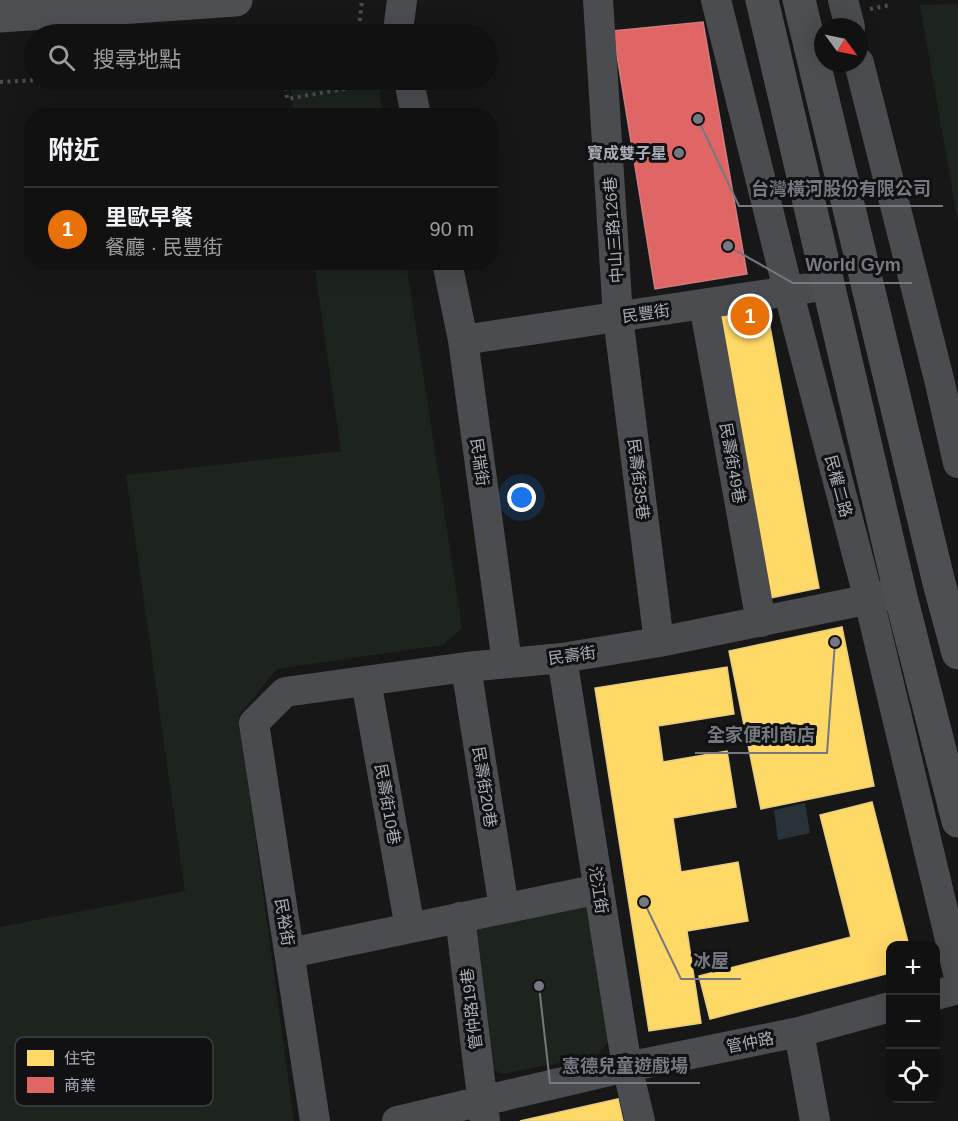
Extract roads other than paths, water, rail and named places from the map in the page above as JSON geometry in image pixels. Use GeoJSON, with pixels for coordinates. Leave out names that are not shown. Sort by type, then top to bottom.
{"type":"FeatureCollection","features":[{"type":"Feature","properties":{"kind":"main road"},"geometry":{"type":"LineString","coordinates":[[0,16],[236,0]]}},
{"type":"Feature","properties":{"kind":"main road","name":"民權二路"},"geometry":{"type":"LineString","coordinates":[[762,0],[829,285],[884,596],[958,821]]}},
{"type":"Feature","properties":{"kind":"main road"},"geometry":{"type":"LineString","coordinates":[[799,0],[936,572],[958,653]]}},
{"type":"Feature","properties":{"kind":"street"},"geometry":{"type":"LineString","coordinates":[[399,24],[402,0]]}},
{"type":"Feature","properties":{"kind":"street","name":"中山三路126巷"},"geometry":{"type":"LineString","coordinates":[[598,0],[618,317]]}},
{"type":"Feature","properties":{"kind":"street","name":"民權二路"},"geometry":{"type":"LineString","coordinates":[[716,0],[788,290],[884,596],[958,973]]}},
{"type":"Feature","properties":{"kind":"street"},"geometry":{"type":"LineString","coordinates":[[843,0],[848,18]]}},
{"type":"Feature","properties":{"kind":"street"},"geometry":{"type":"LineString","coordinates":[[861,72],[937,370],[958,463]]}},
{"type":"Feature","properties":{"kind":"street"},"geometry":{"type":"LineString","coordinates":[[411,90],[414,108]]}},
{"type":"Feature","properties":{"kind":"street","name":"民瑞街"},"geometry":{"type":"LineString","coordinates":[[449,270],[463,340],[507,663]]}},
{"type":"Feature","properties":{"kind":"street","name":"民豐街"},"geometry":{"type":"LineString","coordinates":[[463,340],[829,285]]}},
{"type":"Feature","properties":{"kind":"street","name":"民壽街49巷"},"geometry":{"type":"LineString","coordinates":[[705,304],[761,622]]}},
{"type":"Feature","properties":{"kind":"street","name":"民壽街35巷"},"geometry":{"type":"LineString","coordinates":[[618,317],[660,642]]}},
{"type":"Feature","properties":{"kind":"street","name":"民壽街"},"geometry":{"type":"LineString","coordinates":[[254,723],[285,692],[466,667],[562,658],[660,642],[884,596]]}},
{"type":"Feature","properties":{"kind":"street","name":"沱江街"},"geometry":{"type":"LineString","coordinates":[[562,658],[627,1067],[640,1121]]}},
{"type":"Feature","properties":{"kind":"street","name":"民壽街20巷"},"geometry":{"type":"LineString","coordinates":[[466,667],[504,908]]}},
{"type":"Feature","properties":{"kind":"street","name":"民壽街10巷"},"geometry":{"type":"LineString","coordinates":[[366,681],[410,928]]}},
{"type":"Feature","properties":{"kind":"street","name":"民裕街"},"geometry":{"type":"LineString","coordinates":[[254,723],[315,1121]]}},
{"type":"Feature","properties":{"kind":"street"},"geometry":{"type":"LineString","coordinates":[[290,953],[599,889]]}},
{"type":"Feature","properties":{"kind":"street","name":"管仲路19巷"},"geometry":{"type":"LineString","coordinates":[[460,917],[484,1111]]}},
{"type":"Feature","properties":{"kind":"street"},"geometry":{"type":"LineString","coordinates":[[940,994],[958,989]]}},
{"type":"Feature","properties":{"kind":"street","name":"管仲路"},"geometry":{"type":"LineString","coordinates":[[397,1121],[484,1111],[627,1067],[799,1032],[886,1008]]}},
{"type":"Feature","properties":{"kind":"street"},"geometry":{"type":"LineString","coordinates":[[799,1032],[815,1121]]}},
{"type":"Feature","properties":{"kind":"place","name":"台灣橫河股份有限公司"},"geometry":{"type":"Point","coordinates":[698,119]}},
{"type":"Feature","properties":{"kind":"place","name":"寶成雙子星"},"geometry":{"type":"Point","coordinates":[679,153]}},
{"type":"Feature","properties":{"kind":"place","name":"World Gym"},"geometry":{"type":"Point","coordinates":[728,246]}},
{"type":"Feature","properties":{"kind":"place","name":"里歐早餐"},"geometry":{"type":"Point","coordinates":[750,316]}},
{"type":"Feature","properties":{"kind":"place","name":"全家便利商店"},"geometry":{"type":"Point","coordinates":[835,642]}},
{"type":"Feature","properties":{"kind":"place","name":"冰屋"},"geometry":{"type":"Point","coordinates":[644,902]}},
{"type":"Feature","properties":{"kind":"place","name":"憲德兒童遊戲場"},"geometry":{"type":"Point","coordinates":[539,986]}}]}
